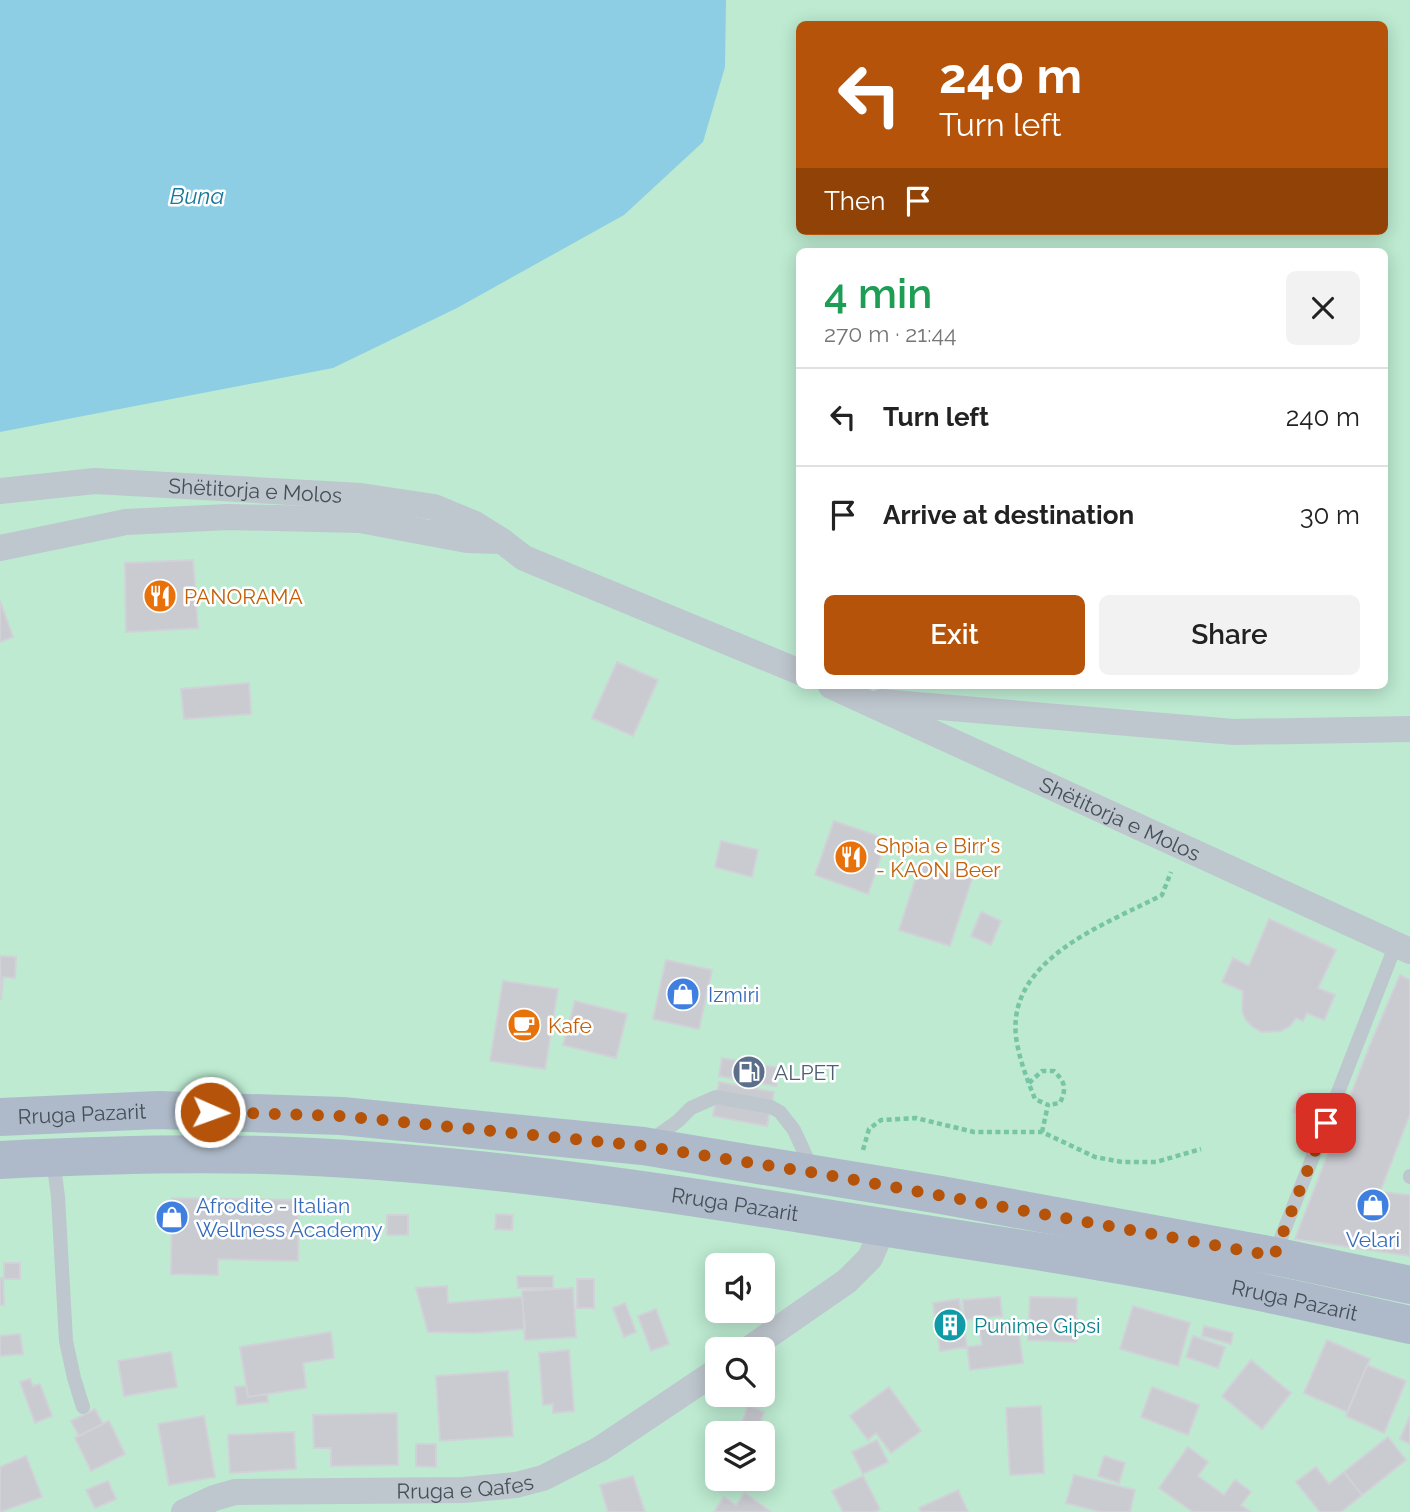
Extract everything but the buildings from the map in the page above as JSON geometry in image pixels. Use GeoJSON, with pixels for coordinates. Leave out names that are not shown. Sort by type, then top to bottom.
{"type":"FeatureCollection","features":[{"type":"Feature","properties":{"kind":"main road","name":"Rruga Pazarit"},"geometry":{"type":"LineString","coordinates":[[0,1117],[158,1110],[342,1116],[643,1146],[816,1173],[1274,1256],[1410,1285]]}},
{"type":"Feature","properties":{"kind":"main road","name":"Rruga Pazarit"},"geometry":{"type":"LineString","coordinates":[[0,1160],[161,1154],[292,1156],[480,1170],[655,1190],[1104,1262],[1410,1325]]}},
{"type":"Feature","properties":{"kind":"street","name":"Shëtitorja e Molos"},"geometry":{"type":"LineString","coordinates":[[0,491],[95,481],[361,496],[434,507],[475,524],[523,558],[796,670]]}},
{"type":"Feature","properties":{"kind":"street","name":"Shëtitorja e Molos"},"geometry":{"type":"LineString","coordinates":[[0,548],[126,522],[228,517],[360,520],[467,540],[502,541]]}},
{"type":"Feature","properties":{"kind":"street","name":"Shëtitorja e Molos"},"geometry":{"type":"LineString","coordinates":[[838,689],[1403,947]]}},
{"type":"Feature","properties":{"kind":"street"},"geometry":{"type":"LineString","coordinates":[[862,700],[1234,732],[1410,729]]}},
{"type":"Feature","properties":{"kind":"street"},"geometry":{"type":"LineString","coordinates":[[766,1337],[846,1280],[870,1258],[883,1228]]}},
{"type":"Feature","properties":{"kind":"street","name":"Rruga e Qafes"},"geometry":{"type":"LineString","coordinates":[[184,1512],[235,1492],[464,1490],[516,1485],[543,1478],[600,1449],[705,1379]]}},
{"type":"Feature","properties":{"kind":"lane"},"geometry":{"type":"LineString","coordinates":[[1274,1256],[1403,947]]}},
{"type":"Feature","properties":{"kind":"lane"},"geometry":{"type":"LineString","coordinates":[[643,1146],[678,1121],[691,1108],[716,1097],[771,1107],[780,1112],[794,1130],[806,1160],[816,1173]]}},
{"type":"Feature","properties":{"kind":"lane","name":"Rruga Pazarit"},"geometry":{"type":"LineString","coordinates":[[53,1157],[58,1197],[66,1341],[83,1407]]}},
{"type":"Feature","properties":{"kind":"path"},"geometry":{"type":"LineString","coordinates":[[1029,1083],[1042,1071],[1054,1071],[1063,1081],[1065,1092],[1059,1103],[1048,1105],[1035,1099],[1021,1063],[1016,1034],[1018,1010],[1029,983],[1041,965],[1063,949],[1113,918],[1162,895],[1181,845]]}},
{"type":"Feature","properties":{"kind":"path"},"geometry":{"type":"LineString","coordinates":[[1042,1132],[1048,1105]]}},
{"type":"Feature","properties":{"kind":"path"},"geometry":{"type":"LineString","coordinates":[[862,1155],[869,1129],[881,1120],[916,1118],[974,1132],[1042,1132],[1095,1157],[1122,1162],[1156,1161],[1201,1149]]}},
{"type":"Feature","properties":{"kind":"green space"},"geometry":{"type":"Polygon","coordinates":[[[0,0],[1410,0],[1410,1512],[0,1512],[0,0]]]}},
{"type":"Feature","properties":{"kind":"water","name":"Buna"},"geometry":{"type":"Polygon","coordinates":[[[0,0],[726,0],[725,67],[703,142],[624,215],[457,308],[333,368],[0,432],[0,0]]]}},
{"type":"Feature","properties":{"kind":"place","name":"PANORAMA"},"geometry":{"type":"Point","coordinates":[160,596]}},
{"type":"Feature","properties":{"kind":"place","name":"Shpia e Birr's - KAON Beer"},"geometry":{"type":"Point","coordinates":[851,857]}},
{"type":"Feature","properties":{"kind":"place","name":"Izmiri"},"geometry":{"type":"Point","coordinates":[683,994]}},
{"type":"Feature","properties":{"kind":"place","name":"Kafe"},"geometry":{"type":"Point","coordinates":[524,1025]}},
{"type":"Feature","properties":{"kind":"place","name":"ALPET"},"geometry":{"type":"Point","coordinates":[749,1072]}},
{"type":"Feature","properties":{"kind":"place","name":"Velari"},"geometry":{"type":"Point","coordinates":[1373,1205]}},
{"type":"Feature","properties":{"kind":"place","name":"Afrodite - Italian Wellness Academy"},"geometry":{"type":"Point","coordinates":[172,1217]}},
{"type":"Feature","properties":{"kind":"place","name":"Punime Gipsi"},"geometry":{"type":"Point","coordinates":[950,1325]}},
{"type":"Feature","properties":{"kind":"route"},"geometry":{"type":"LineString","coordinates":[[210,1112],[342,1116],[643,1146],[816,1173],[1274,1256],[1326,1123]]}}]}
